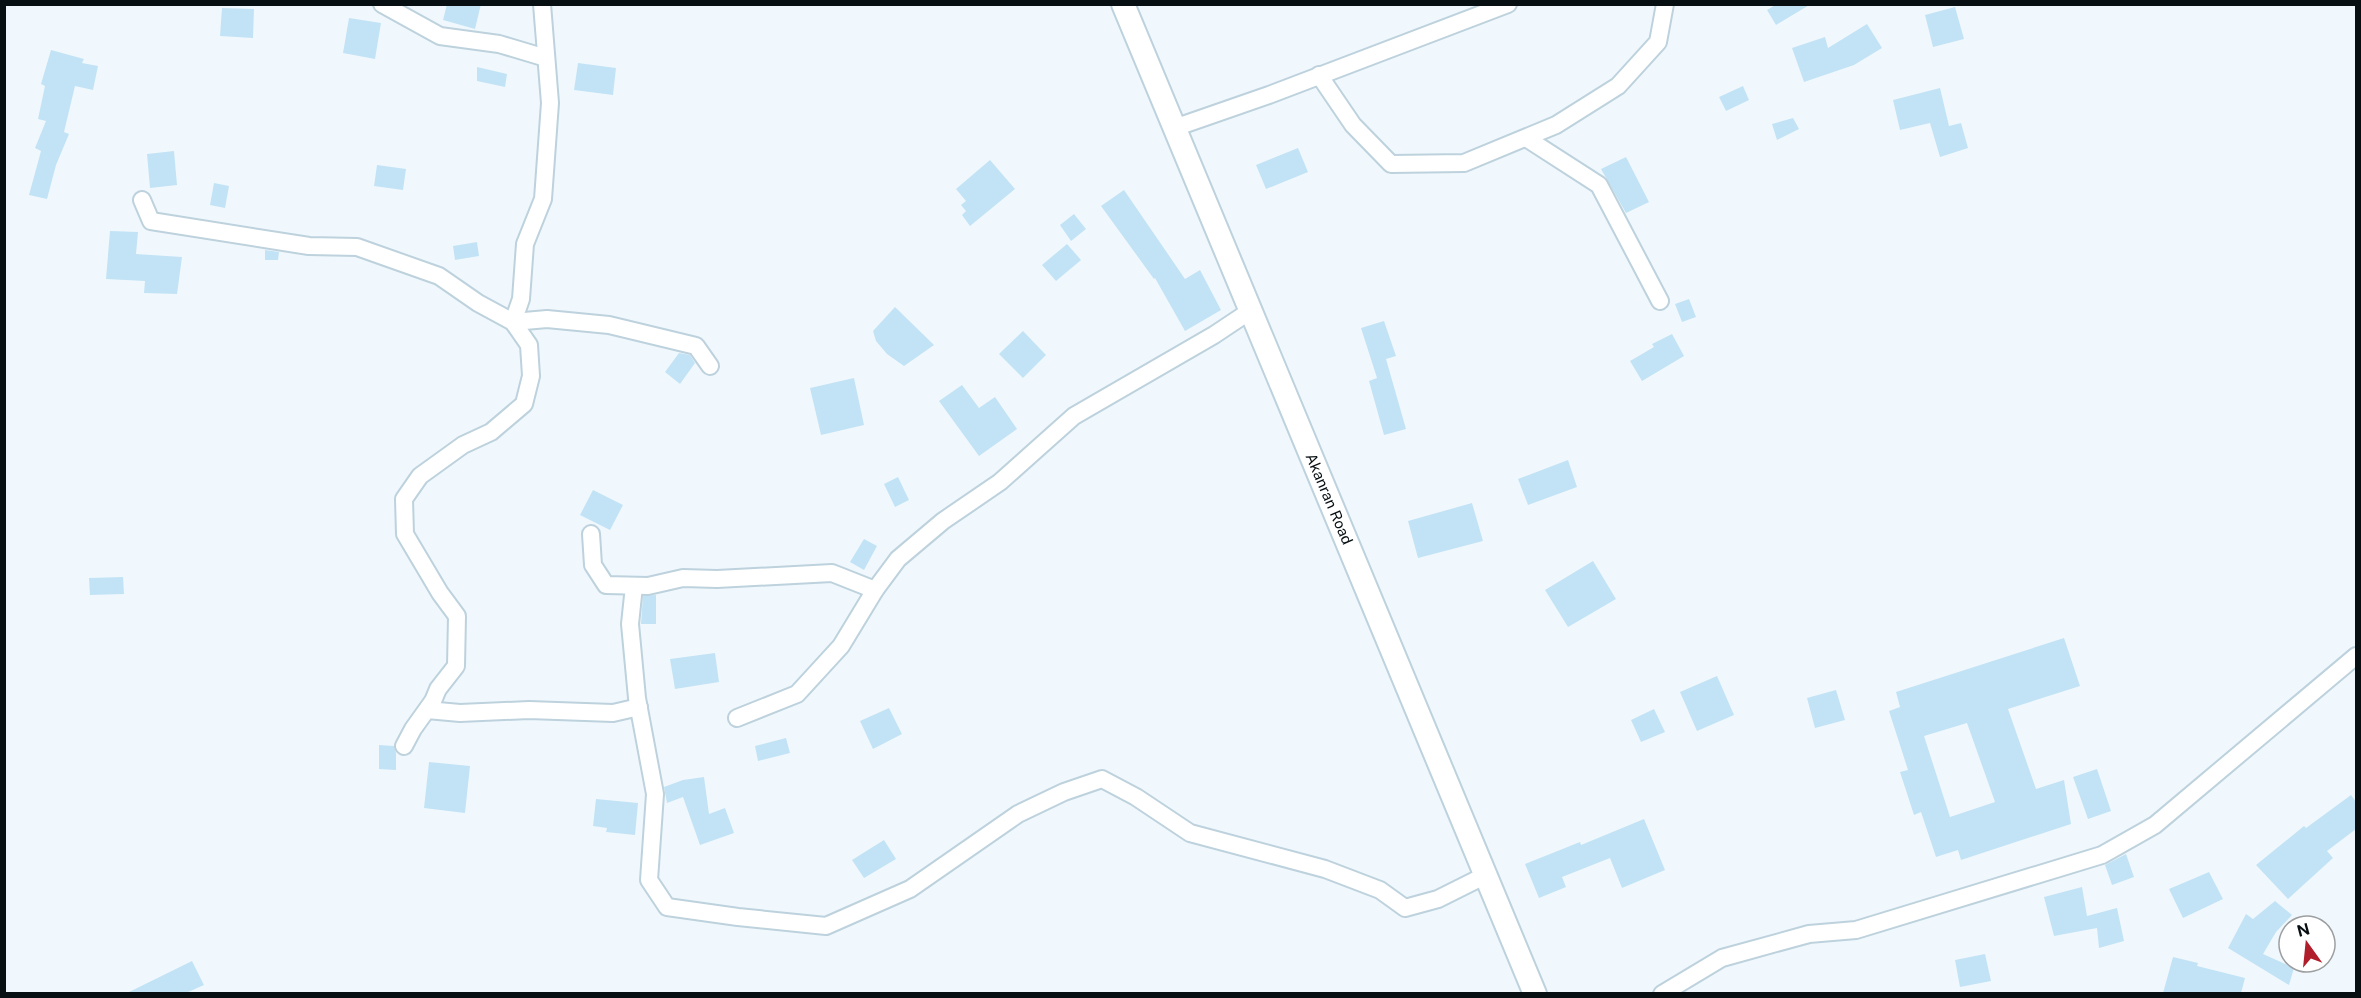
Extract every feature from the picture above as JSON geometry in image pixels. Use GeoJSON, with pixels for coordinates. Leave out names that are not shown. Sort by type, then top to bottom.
{"type":"FeatureCollection","features":[{"type":"Feature","properties":{"kind":"main road","name":"Akanran Road"},"geometry":{"type":"LineString","coordinates":[[1123,4],[1535,993]]}},
{"type":"Feature","properties":{"kind":"street"},"geometry":{"type":"LineString","coordinates":[[382,4],[440,36],[499,44],[546,58]]}},
{"type":"Feature","properties":{"kind":"street"},"geometry":{"type":"LineString","coordinates":[[513,322],[521,299],[525,244],[543,199],[550,103],[542,4]]}},
{"type":"Feature","properties":{"kind":"street"},"geometry":{"type":"LineString","coordinates":[[1174,128],[1508,4]]}},
{"type":"Feature","properties":{"kind":"street"},"geometry":{"type":"LineString","coordinates":[[1318,75],[1353,125],[1391,165],[1464,163],[1556,125],[1618,86],[1658,42],[1665,4]]}},
{"type":"Feature","properties":{"kind":"street"},"geometry":{"type":"LineString","coordinates":[[1526,138],[1599,185],[1660,301]]}},
{"type":"Feature","properties":{"kind":"street"},"geometry":{"type":"LineString","coordinates":[[142,200],[151,221],[309,246],[357,247],[439,276],[478,303],[513,322],[529,345],[531,376],[524,404],[491,432],[464,445],[420,476],[404,499],[405,534],[440,593],[457,616],[456,666],[438,689],[433,701],[404,746]]}},
{"type":"Feature","properties":{"kind":"street"},"geometry":{"type":"LineString","coordinates":[[737,717],[797,694],[841,646],[874,590],[898,559],[944,521],[1000,482],[1074,416],[1214,335],[1250,311]]}},
{"type":"Feature","properties":{"kind":"street"},"geometry":{"type":"LineString","coordinates":[[513,322],[546,319],[609,325],[649,333],[696,346],[710,366]]}},
{"type":"Feature","properties":{"kind":"street"},"geometry":{"type":"LineString","coordinates":[[591,534],[593,565],[606,585],[648,586],[683,578],[717,579],[832,573],[874,590]]}},
{"type":"Feature","properties":{"kind":"street"},"geometry":{"type":"LineString","coordinates":[[634,586],[630,624],[639,707],[656,794],[649,880],[667,907],[826,926],[910,889],[1018,814],[1064,792],[1102,779],[1136,797],[1190,833],[1325,869],[1380,890],[1405,908],[1438,898],[1486,875]]}},
{"type":"Feature","properties":{"kind":"street"},"geometry":{"type":"LineString","coordinates":[[1662,993],[1722,958],[1809,933],[1856,930],[2102,855],[2155,825],[2356,656]]}},
{"type":"Feature","properties":{"kind":"street"},"geometry":{"type":"LineString","coordinates":[[427,710],[460,713],[529,710],[613,713],[639,707]]}},
{"type":"Feature","properties":{"kind":"building"},"geometry":{"type":"Polygon","coordinates":[[[447,4],[481,4],[475,29],[443,20],[447,4]]]}},
{"type":"Feature","properties":{"kind":"building"},"geometry":{"type":"Polygon","coordinates":[[[1777,4],[1811,4],[1776,25],[1767,10],[1777,4]]]}},
{"type":"Feature","properties":{"kind":"building"},"geometry":{"type":"Polygon","coordinates":[[[1955,7],[1964,39],[1933,47],[1925,15],[1955,7]]]}},
{"type":"Feature","properties":{"kind":"building"},"geometry":{"type":"Polygon","coordinates":[[[222,8],[254,9],[253,38],[220,36],[222,8]]]}},
{"type":"Feature","properties":{"kind":"building"},"geometry":{"type":"Polygon","coordinates":[[[349,18],[381,23],[375,59],[343,53],[349,18]]]}},
{"type":"Feature","properties":{"kind":"building"},"geometry":{"type":"Polygon","coordinates":[[[1867,24],[1882,48],[1854,65],[1804,82],[1792,48],[1825,37],[1828,48],[1867,24]]]}},
{"type":"Feature","properties":{"kind":"building"},"geometry":{"type":"Polygon","coordinates":[[[51,50],[84,59],[82,63],[98,66],[93,90],[75,86],[64,132],[69,134],[56,165],[47,199],[29,195],[41,151],[35,148],[46,121],[38,119],[45,86],[41,84],[51,50]]]}},
{"type":"Feature","properties":{"kind":"building"},"geometry":{"type":"Polygon","coordinates":[[[578,63],[616,68],[613,95],[574,90],[578,63]]]}},
{"type":"Feature","properties":{"kind":"building"},"geometry":{"type":"Polygon","coordinates":[[[477,67],[507,74],[505,87],[477,81],[477,67]]]}},
{"type":"Feature","properties":{"kind":"building"},"geometry":{"type":"Polygon","coordinates":[[[1743,86],[1749,100],[1726,111],[1719,97],[1743,86]]]}},
{"type":"Feature","properties":{"kind":"building"},"geometry":{"type":"Polygon","coordinates":[[[1940,88],[1949,126],[1961,123],[1968,148],[1940,157],[1930,123],[1900,130],[1893,100],[1940,88]]]}},
{"type":"Feature","properties":{"kind":"building"},"geometry":{"type":"Polygon","coordinates":[[[1793,118],[1799,129],[1777,140],[1772,124],[1793,118]]]}},
{"type":"Feature","properties":{"kind":"building"},"geometry":{"type":"Polygon","coordinates":[[[1298,148],[1308,172],[1266,189],[1256,165],[1298,148]]]}},
{"type":"Feature","properties":{"kind":"building"},"geometry":{"type":"Polygon","coordinates":[[[174,151],[177,185],[150,188],[147,154],[174,151]]]}},
{"type":"Feature","properties":{"kind":"building"},"geometry":{"type":"Polygon","coordinates":[[[1626,157],[1649,202],[1626,213],[1601,169],[1626,157]]]}},
{"type":"Feature","properties":{"kind":"building"},"geometry":{"type":"Polygon","coordinates":[[[990,160],[1015,189],[970,226],[962,215],[966,211],[961,205],[966,201],[956,189],[990,160]]]}},
{"type":"Feature","properties":{"kind":"building"},"geometry":{"type":"Polygon","coordinates":[[[377,165],[406,169],[403,190],[374,186],[377,165]]]}},
{"type":"Feature","properties":{"kind":"building"},"geometry":{"type":"Polygon","coordinates":[[[214,183],[229,186],[225,208],[210,205],[214,183]]]}},
{"type":"Feature","properties":{"kind":"building"},"geometry":{"type":"Polygon","coordinates":[[[1124,190],[1185,279],[1200,270],[1221,310],[1185,331],[1155,278],[1101,206],[1124,190]]]}},
{"type":"Feature","properties":{"kind":"building"},"geometry":{"type":"Polygon","coordinates":[[[1074,214],[1086,229],[1071,241],[1060,225],[1074,214]]]}},
{"type":"Feature","properties":{"kind":"building"},"geometry":{"type":"Polygon","coordinates":[[[110,231],[138,232],[136,254],[182,257],[177,294],[144,293],[145,281],[106,279],[110,231]]]}},
{"type":"Feature","properties":{"kind":"building"},"geometry":{"type":"Polygon","coordinates":[[[477,242],[479,256],[455,260],[453,246],[477,242]]]}},
{"type":"Feature","properties":{"kind":"building"},"geometry":{"type":"Polygon","coordinates":[[[1067,244],[1081,260],[1056,281],[1042,265],[1067,244]]]}},
{"type":"Feature","properties":{"kind":"building"},"geometry":{"type":"Polygon","coordinates":[[[265,250],[279,252],[278,260],[265,260],[265,250]]]}},
{"type":"Feature","properties":{"kind":"building"},"geometry":{"type":"Polygon","coordinates":[[[1689,299],[1696,317],[1682,322],[1675,304],[1689,299]]]}},
{"type":"Feature","properties":{"kind":"building"},"geometry":{"type":"Polygon","coordinates":[[[895,307],[934,345],[904,366],[887,354],[876,341],[873,331],[895,307]]]}},
{"type":"Feature","properties":{"kind":"building"},"geometry":{"type":"Polygon","coordinates":[[[1384,321],[1396,356],[1386,359],[1406,429],[1384,435],[1369,381],[1377,378],[1361,328],[1384,321]]]}},
{"type":"Feature","properties":{"kind":"building"},"geometry":{"type":"Polygon","coordinates":[[[1023,331],[1046,355],[1023,378],[999,354],[1023,331]]]}},
{"type":"Feature","properties":{"kind":"building"},"geometry":{"type":"Polygon","coordinates":[[[1672,334],[1684,356],[1642,381],[1630,361],[1654,347],[1652,344],[1672,334]]]}},
{"type":"Feature","properties":{"kind":"building"},"geometry":{"type":"Polygon","coordinates":[[[679,353],[690,355],[695,363],[680,384],[665,372],[679,353]]]}},
{"type":"Feature","properties":{"kind":"building"},"geometry":{"type":"Polygon","coordinates":[[[854,378],[864,425],[821,435],[810,388],[854,378]]]}},
{"type":"Feature","properties":{"kind":"building"},"geometry":{"type":"Polygon","coordinates":[[[962,385],[979,408],[995,397],[1017,429],[979,456],[939,401],[962,385]]]}},
{"type":"Feature","properties":{"kind":"building"},"geometry":{"type":"Polygon","coordinates":[[[1568,460],[1577,487],[1528,505],[1518,479],[1568,460]]]}},
{"type":"Feature","properties":{"kind":"building"},"geometry":{"type":"Polygon","coordinates":[[[898,477],[909,500],[895,507],[884,484],[898,477]]]}},
{"type":"Feature","properties":{"kind":"building"},"geometry":{"type":"Polygon","coordinates":[[[593,490],[623,505],[610,530],[580,515],[593,490]]]}},
{"type":"Feature","properties":{"kind":"building"},"geometry":{"type":"Polygon","coordinates":[[[1472,503],[1483,541],[1418,558],[1408,521],[1472,503]]]}},
{"type":"Feature","properties":{"kind":"building"},"geometry":{"type":"Polygon","coordinates":[[[864,539],[877,546],[864,570],[850,562],[864,539]]]}},
{"type":"Feature","properties":{"kind":"building"},"geometry":{"type":"Polygon","coordinates":[[[1593,561],[1616,599],[1568,627],[1545,590],[1593,561]]]}},
{"type":"Feature","properties":{"kind":"building"},"geometry":{"type":"Polygon","coordinates":[[[123,577],[124,594],[90,595],[89,578],[123,577]]]}},
{"type":"Feature","properties":{"kind":"building"},"geometry":{"type":"Polygon","coordinates":[[[656,595],[656,624],[641,624],[643,596],[656,595]]]}},
{"type":"Feature","properties":{"kind":"building"},"geometry":{"type":"Polygon","coordinates":[[[2064,638],[2080,686],[2008,709],[2036,789],[2064,780],[2071,824],[1961,860],[1958,850],[1936,857],[1921,812],[1914,815],[1900,772],[1908,770],[1889,711],[1900,707],[1896,692],[2064,638]],[[1967,723],[1924,736],[1950,817],[1995,802],[1967,723]]]}},
{"type":"Feature","properties":{"kind":"building"},"geometry":{"type":"Polygon","coordinates":[[[715,653],[719,682],[675,689],[670,659],[715,653]]]}},
{"type":"Feature","properties":{"kind":"building"},"geometry":{"type":"Polygon","coordinates":[[[1717,676],[1734,715],[1697,731],[1680,692],[1717,676]]]}},
{"type":"Feature","properties":{"kind":"building"},"geometry":{"type":"Polygon","coordinates":[[[1836,690],[1845,720],[1815,728],[1807,698],[1836,690]]]}},
{"type":"Feature","properties":{"kind":"building"},"geometry":{"type":"Polygon","coordinates":[[[889,708],[902,734],[873,749],[860,721],[889,708]]]}},
{"type":"Feature","properties":{"kind":"building"},"geometry":{"type":"Polygon","coordinates":[[[1654,709],[1665,732],[1641,742],[1631,720],[1654,709]]]}},
{"type":"Feature","properties":{"kind":"building"},"geometry":{"type":"Polygon","coordinates":[[[786,738],[790,753],[758,761],[755,746],[786,738]]]}},
{"type":"Feature","properties":{"kind":"building"},"geometry":{"type":"Polygon","coordinates":[[[379,745],[394,746],[396,770],[379,769],[379,745]]]}},
{"type":"Feature","properties":{"kind":"building"},"geometry":{"type":"Polygon","coordinates":[[[429,762],[470,766],[465,813],[424,808],[429,762]]]}},
{"type":"Feature","properties":{"kind":"building"},"geometry":{"type":"Polygon","coordinates":[[[2097,769],[2111,811],[2088,819],[2073,777],[2097,769]]]}},
{"type":"Feature","properties":{"kind":"building"},"geometry":{"type":"Polygon","coordinates":[[[704,777],[709,814],[725,808],[734,833],[700,845],[683,797],[667,803],[664,787],[683,780],[704,777]]]}},
{"type":"Feature","properties":{"kind":"building"},"geometry":{"type":"Polygon","coordinates":[[[2351,795],[2356,802],[2356,829],[2327,851],[2333,858],[2288,899],[2256,865],[2304,826],[2306,828],[2351,795]]]}},
{"type":"Feature","properties":{"kind":"building"},"geometry":{"type":"Polygon","coordinates":[[[596,799],[638,803],[635,835],[606,832],[607,828],[593,826],[596,799]]]}},
{"type":"Feature","properties":{"kind":"building"},"geometry":{"type":"Polygon","coordinates":[[[1644,819],[1665,870],[1622,888],[1610,858],[1562,877],[1566,887],[1539,898],[1525,864],[1580,842],[1581,845],[1644,819]]]}},
{"type":"Feature","properties":{"kind":"building"},"geometry":{"type":"Polygon","coordinates":[[[884,840],[896,859],[864,878],[852,860],[884,840]]]}},
{"type":"Feature","properties":{"kind":"building"},"geometry":{"type":"Polygon","coordinates":[[[2126,854],[2134,877],[2112,885],[2105,865],[2126,854]]]}},
{"type":"Feature","properties":{"kind":"building"},"geometry":{"type":"Polygon","coordinates":[[[2209,872],[2223,899],[2183,918],[2169,889],[2209,872]]]}},
{"type":"Feature","properties":{"kind":"building"},"geometry":{"type":"Polygon","coordinates":[[[2082,887],[2087,916],[2117,908],[2124,941],[2099,948],[2097,928],[2054,936],[2044,897],[2082,887]]]}},
{"type":"Feature","properties":{"kind":"building"},"geometry":{"type":"Polygon","coordinates":[[[2275,901],[2291,914],[2277,914],[2277,931],[2263,954],[2277,960],[2277,974],[2292,974],[2289,985],[2228,948],[2246,914],[2253,919],[2275,901]]]}},
{"type":"Feature","properties":{"kind":"building"},"geometry":{"type":"Polygon","coordinates":[[[1985,954],[1991,981],[1960,987],[1955,960],[1985,954]]]}},
{"type":"Feature","properties":{"kind":"building"},"geometry":{"type":"Polygon","coordinates":[[[2173,957],[2198,963],[2197,966],[2245,978],[2241,993],[2163,993],[2173,957]]]}},
{"type":"Feature","properties":{"kind":"building"},"geometry":{"type":"Polygon","coordinates":[[[192,961],[204,985],[186,993],[127,993],[192,961]]]}}]}
